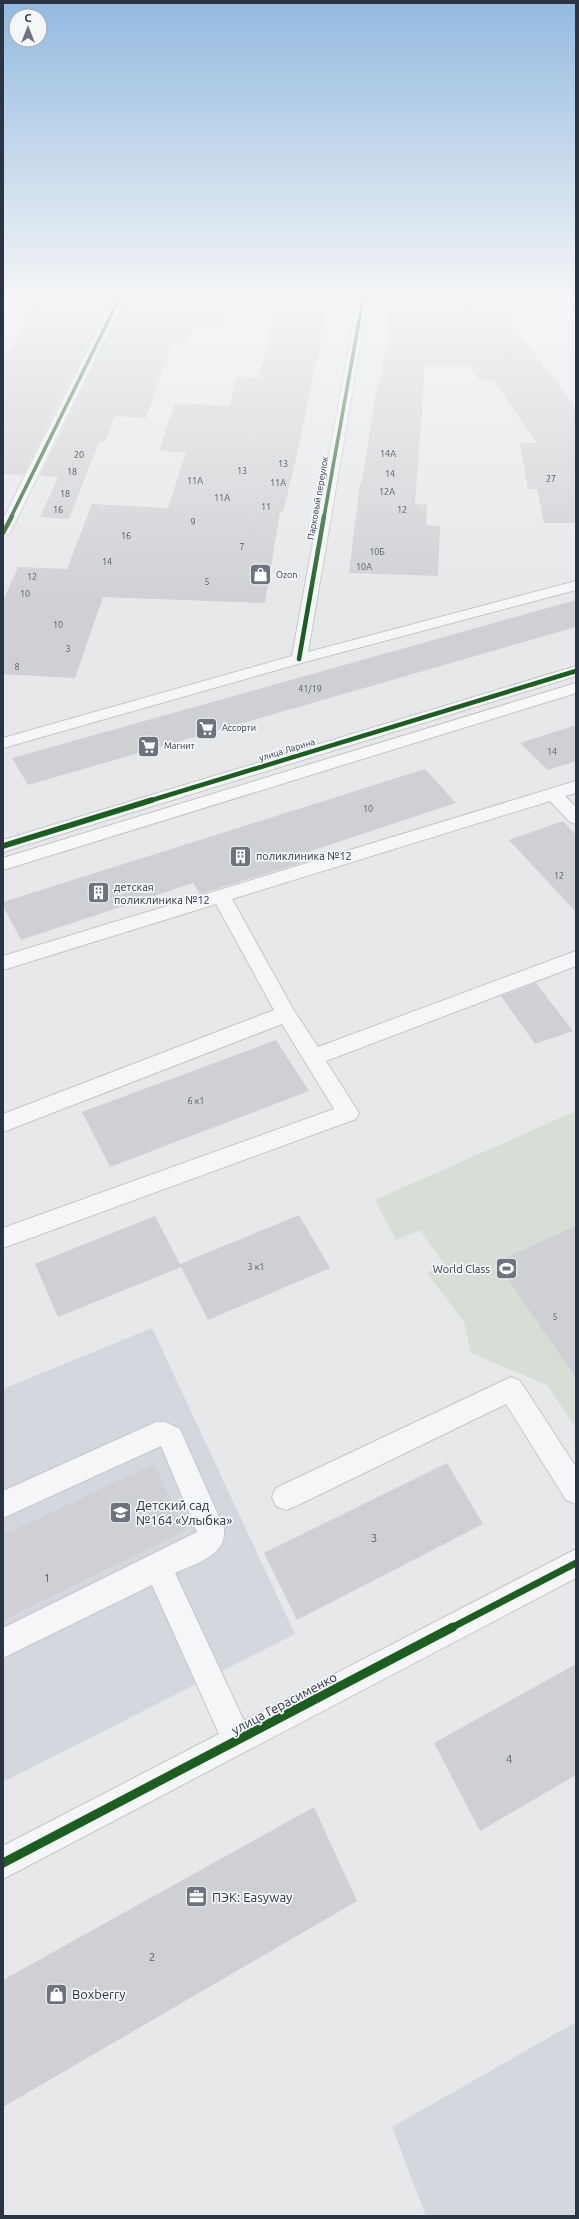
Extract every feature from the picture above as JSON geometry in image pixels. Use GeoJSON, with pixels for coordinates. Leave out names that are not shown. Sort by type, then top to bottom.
{"type":"FeatureCollection","features":[{"type":"Feature","properties":{"kind":"main road"},"geometry":{"type":"LineString","coordinates":[[3,864],[576,688]]}},
{"type":"Feature","properties":{"kind":"street"},"geometry":{"type":"LineString","coordinates":[[3,533],[71,397]]}},
{"type":"Feature","properties":{"kind":"street","name":"Парковый переулок"},"geometry":{"type":"LineString","coordinates":[[299,659],[346,397]]}},
{"type":"Feature","properties":{"kind":"street"},"geometry":{"type":"LineString","coordinates":[[3,743],[299,659],[576,585]]}},
{"type":"Feature","properties":{"kind":"street","name":"улица Ларина"},"geometry":{"type":"LineString","coordinates":[[3,846],[576,671]]}},
{"type":"Feature","properties":{"kind":"street"},"geometry":{"type":"LineString","coordinates":[[3,964],[576,787]]}},
{"type":"Feature","properties":{"kind":"street"},"geometry":{"type":"LineString","coordinates":[[553,794],[576,818]]}},
{"type":"Feature","properties":{"kind":"street"},"geometry":{"type":"LineString","coordinates":[[3,1238],[348,1112],[286,1014],[221,896]]}},
{"type":"Feature","properties":{"kind":"street"},"geometry":{"type":"LineString","coordinates":[[313,1057],[576,958]]}},
{"type":"Feature","properties":{"kind":"street"},"geometry":{"type":"LineString","coordinates":[[3,1123],[286,1014]]}},
{"type":"Feature","properties":{"kind":"street"},"geometry":{"type":"LineString","coordinates":[[286,1497],[511,1389],[576,1491]]}},
{"type":"Feature","properties":{"kind":"street"},"geometry":{"type":"LineString","coordinates":[[3,1505],[156,1434],[165,1434],[171,1438],[210,1528],[211,1537],[205,1544],[3,1642]]}},
{"type":"Feature","properties":{"kind":"street","name":"улица Герасименко"},"geometry":{"type":"LineString","coordinates":[[3,1863],[576,1563]]}},
{"type":"Feature","properties":{"kind":"street"},"geometry":{"type":"LineString","coordinates":[[158,1567],[236,1740]]}},
{"type":"Feature","properties":{"kind":"shaded area","name":"World Class"},"geometry":{"type":"Polygon","coordinates":[[[576,1111],[576,1428],[547,1385],[471,1353],[464,1322],[427,1273],[445,1265],[420,1230],[396,1240],[375,1200],[576,1111]]]}},
{"type":"Feature","properties":{"kind":"shaded area","name":"Детский сад №164 «Улыбка»"},"geometry":{"type":"Polygon","coordinates":[[[152,1328],[295,1634],[3,1782],[3,1389],[152,1328]]]}},
{"type":"Feature","properties":{"kind":"shaded area"},"geometry":{"type":"Polygon","coordinates":[[[576,2022],[576,2216],[426,2216],[392,2127],[576,2022]]]}},
{"type":"Feature","properties":{"kind":"building"},"geometry":{"type":"Polygon","coordinates":[[[3,397],[63,397],[23,475],[3,474],[3,397]]]}},
{"type":"Feature","properties":{"kind":"building"},"geometry":{"type":"Polygon","coordinates":[[[78,397],[154,397],[146,418],[115,416],[105,442],[99,442],[69,519],[40,517],[58,477],[40,476],[78,397]]]}},
{"type":"Feature","properties":{"kind":"building"},"geometry":{"type":"Polygon","coordinates":[[[232,397],[309,397],[283,512],[280,512],[265,603],[103,597],[75,678],[3,674],[3,601],[18,567],[67,569],[92,504],[168,508],[186,452],[159,451],[175,403],[229,406],[232,397]]]}},
{"type":"Feature","properties":{"kind":"building"},"geometry":{"type":"Polygon","coordinates":[[[375,397],[423,397],[415,504],[427,505],[426,525],[440,526],[438,576],[349,573],[360,483],[362,483],[375,397]]]}},
{"type":"Feature","properties":{"kind":"building"},"geometry":{"type":"Polygon","coordinates":[[[505,397],[568,397],[576,407],[576,523],[544,523],[537,489],[528,489],[520,443],[537,443],[505,397]]]}},
{"type":"Feature","properties":{"kind":"building"},"geometry":{"type":"Polygon","coordinates":[[[576,600],[576,627],[28,785],[12,758],[576,600]]]}},
{"type":"Feature","properties":{"kind":"building"},"geometry":{"type":"Polygon","coordinates":[[[576,725],[576,761],[548,770],[520,743],[576,725]]]}},
{"type":"Feature","properties":{"kind":"building"},"geometry":{"type":"Polygon","coordinates":[[[425,769],[456,803],[305,853],[311,860],[200,894],[193,883],[21,940],[3,906],[3,902],[425,769]]]}},
{"type":"Feature","properties":{"kind":"building"},"geometry":{"type":"Polygon","coordinates":[[[563,821],[576,835],[576,912],[509,840],[563,821]]]}},
{"type":"Feature","properties":{"kind":"building"},"geometry":{"type":"Polygon","coordinates":[[[536,983],[573,1031],[535,1044],[501,996],[536,983]]]}},
{"type":"Feature","properties":{"kind":"building"},"geometry":{"type":"Polygon","coordinates":[[[276,1040],[309,1091],[110,1167],[82,1112],[276,1040]]]}},
{"type":"Feature","properties":{"kind":"building"},"geometry":{"type":"Polygon","coordinates":[[[299,1215],[330,1268],[208,1320],[181,1267],[58,1317],[35,1264],[155,1216],[180,1264],[299,1215]]]}},
{"type":"Feature","properties":{"kind":"building"},"geometry":{"type":"Polygon","coordinates":[[[576,1226],[576,1378],[496,1262],[576,1226]]]}},
{"type":"Feature","properties":{"kind":"building"},"geometry":{"type":"Polygon","coordinates":[[[447,1463],[483,1524],[297,1620],[264,1553],[447,1463]]]}},
{"type":"Feature","properties":{"kind":"building"},"geometry":{"type":"Polygon","coordinates":[[[154,1464],[185,1531],[3,1620],[3,1535],[154,1464]]]}},
{"type":"Feature","properties":{"kind":"building"},"geometry":{"type":"Polygon","coordinates":[[[576,1664],[576,1775],[480,1831],[434,1743],[576,1664]]]}},
{"type":"Feature","properties":{"kind":"building"},"geometry":{"type":"Polygon","coordinates":[[[314,1807],[357,1901],[3,2107],[3,1980],[314,1807]]]}},
{"type":"Feature","properties":{"kind":"cycle path"},"geometry":{"type":"LineString","coordinates":[[3,533],[71,397]]}},
{"type":"Feature","properties":{"kind":"cycle path"},"geometry":{"type":"LineString","coordinates":[[299,659],[346,397]]}},
{"type":"Feature","properties":{"kind":"cycle path"},"geometry":{"type":"LineString","coordinates":[[3,846],[576,671]]}},
{"type":"Feature","properties":{"kind":"cycle path"},"geometry":{"type":"LineString","coordinates":[[3,1863],[576,1563]]}},
{"type":"Feature","properties":{"kind":"place","name":"Ozon"},"geometry":{"type":"Point","coordinates":[260,575]}},
{"type":"Feature","properties":{"kind":"place","name":"Ассорти"},"geometry":{"type":"Point","coordinates":[206,728]}},
{"type":"Feature","properties":{"kind":"place","name":"Магнит"},"geometry":{"type":"Point","coordinates":[149,746]}},
{"type":"Feature","properties":{"kind":"place","name":"поликлиника №12"},"geometry":{"type":"Point","coordinates":[240,856]}},
{"type":"Feature","properties":{"kind":"place","name":"детская поликлиника №12"},"geometry":{"type":"Point","coordinates":[98,893]}},
{"type":"Feature","properties":{"kind":"place","name":"World Class"},"geometry":{"type":"Point","coordinates":[506,1269]}},
{"type":"Feature","properties":{"kind":"place","name":"Детский сад №164 «Улыбка»"},"geometry":{"type":"Point","coordinates":[120,1512]}},
{"type":"Feature","properties":{"kind":"place","name":"ПЭК: Easyway"},"geometry":{"type":"Point","coordinates":[197,1897]}},
{"type":"Feature","properties":{"kind":"place","name":"Boxberry"},"geometry":{"type":"Point","coordinates":[56,1994]}}]}
